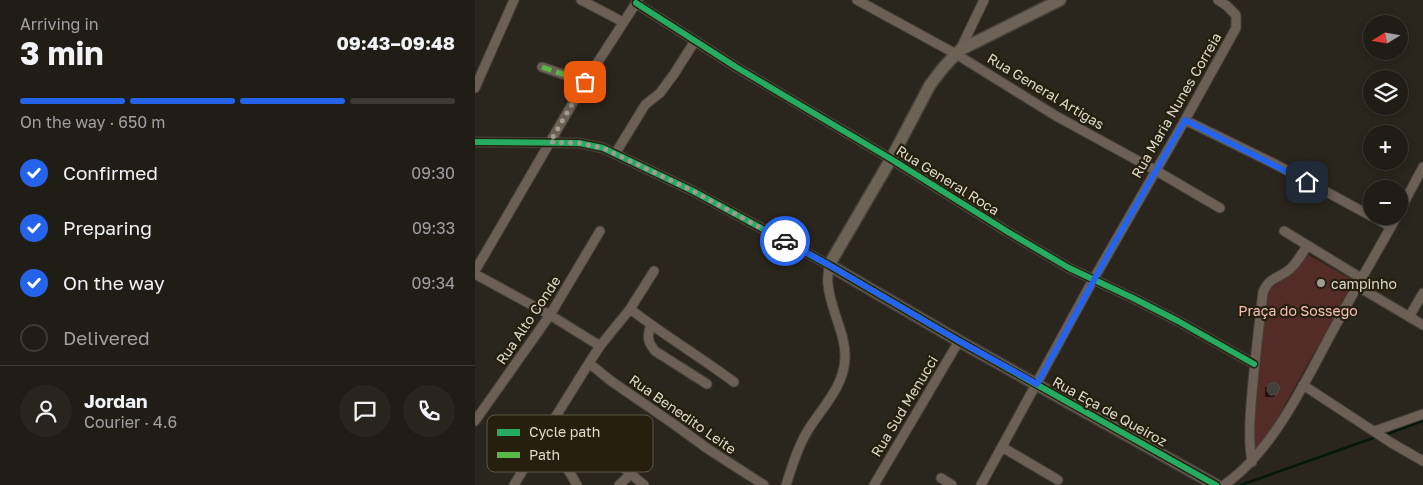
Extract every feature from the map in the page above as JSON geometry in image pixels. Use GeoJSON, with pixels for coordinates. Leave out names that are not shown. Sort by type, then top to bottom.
{"type":"FeatureCollection","features":[{"type":"Feature","properties":{"kind":"street"},"geometry":{"type":"LineString","coordinates":[[475,88],[514,0]]}},
{"type":"Feature","properties":{"kind":"street"},"geometry":{"type":"LineString","coordinates":[[581,0],[623,22]]}},
{"type":"Feature","properties":{"kind":"street","name":"Rua General Artigas"},"geometry":{"type":"LineString","coordinates":[[857,0],[958,52],[1057,116],[1220,208]]}},
{"type":"Feature","properties":{"kind":"street"},"geometry":{"type":"LineString","coordinates":[[786,485],[806,433],[833,394],[843,372],[844,347],[828,284],[829,265],[891,159],[930,85],[958,52],[984,0]]}},
{"type":"Feature","properties":{"kind":"street"},"geometry":{"type":"LineString","coordinates":[[958,52],[1060,0]]}},
{"type":"Feature","properties":{"kind":"street","name":"Rua Maria Nunes Correia"},"geometry":{"type":"LineString","coordinates":[[981,485],[1093,280],[1236,28],[1235,15],[1218,0]]}},
{"type":"Feature","properties":{"kind":"street"},"geometry":{"type":"LineString","coordinates":[[600,346],[475,272],[585,82],[637,1]]}},
{"type":"Feature","properties":{"kind":"street","name":"Rua General Roca"},"geometry":{"type":"LineString","coordinates":[[637,1],[736,67],[1069,268],[1148,305],[1254,364]]}},
{"type":"Feature","properties":{"kind":"street"},"geometry":{"type":"LineString","coordinates":[[615,154],[645,105],[660,93],[695,41]]}},
{"type":"Feature","properties":{"kind":"street"},"geometry":{"type":"LineString","coordinates":[[542,67],[585,82]]}},
{"type":"Feature","properties":{"kind":"street"},"geometry":{"type":"LineString","coordinates":[[1185,120],[1275,164],[1363,212]]}},
{"type":"Feature","properties":{"kind":"street","name":"Rua Eça de Queiroz"},"geometry":{"type":"LineString","coordinates":[[475,142],[591,144],[615,154],[693,191],[829,265],[959,341],[1216,485]]}},
{"type":"Feature","properties":{"kind":"street"},"geometry":{"type":"LineString","coordinates":[[1408,195],[1423,167]]}},
{"type":"Feature","properties":{"kind":"street"},"geometry":{"type":"LineString","coordinates":[[1224,485],[1251,462],[1269,440],[1303,385],[1391,227],[1387,225]]}},
{"type":"Feature","properties":{"kind":"street","name":"Rua Alto Conde"},"geometry":{"type":"LineString","coordinates":[[476,417],[550,315],[600,231]]}},
{"type":"Feature","properties":{"kind":"street"},"geometry":{"type":"LineString","coordinates":[[1284,231],[1361,278]]}},
{"type":"Feature","properties":{"kind":"street"},"geometry":{"type":"LineString","coordinates":[[1251,462],[1249,436],[1254,364],[1263,292],[1270,280],[1291,268],[1307,246]]}},
{"type":"Feature","properties":{"kind":"street"},"geometry":{"type":"LineString","coordinates":[[557,415],[600,346],[630,309],[654,271]]}},
{"type":"Feature","properties":{"kind":"street"},"geometry":{"type":"LineString","coordinates":[[1357,286],[1423,325]]}},
{"type":"Feature","properties":{"kind":"street"},"geometry":{"type":"LineString","coordinates":[[1409,317],[1423,293]]}},
{"type":"Feature","properties":{"kind":"street"},"geometry":{"type":"LineString","coordinates":[[630,309],[735,382]]}},
{"type":"Feature","properties":{"kind":"street"},"geometry":{"type":"LineString","coordinates":[[651,325],[648,335],[649,343],[655,351],[707,384]]}},
{"type":"Feature","properties":{"kind":"street","name":"Rua Sud Menucci"},"geometry":{"type":"LineString","coordinates":[[874,485],[959,341]]}},
{"type":"Feature","properties":{"kind":"street","name":"Rua Benedito Leite"},"geometry":{"type":"LineString","coordinates":[[589,363],[611,381],[708,449],[764,485]]}},
{"type":"Feature","properties":{"kind":"street"},"geometry":{"type":"LineString","coordinates":[[1303,385],[1423,461]]}},
{"type":"Feature","properties":{"kind":"street"},"geometry":{"type":"LineString","coordinates":[[1376,432],[1423,414]]}},
{"type":"Feature","properties":{"kind":"street"},"geometry":{"type":"LineString","coordinates":[[1002,447],[1058,480]]}},
{"type":"Feature","properties":{"kind":"street"},"geometry":{"type":"LineString","coordinates":[[515,485],[522,472]]}},
{"type":"Feature","properties":{"kind":"street"},"geometry":{"type":"LineString","coordinates":[[570,472],[577,485]]}},
{"type":"Feature","properties":{"kind":"street"},"geometry":{"type":"LineString","coordinates":[[628,472],[643,485]]}},
{"type":"Feature","properties":{"kind":"street"},"geometry":{"type":"LineString","coordinates":[[619,485],[631,474]]}},
{"type":"Feature","properties":{"kind":"street"},"geometry":{"type":"LineString","coordinates":[[941,478],[952,485]]}},
{"type":"Feature","properties":{"kind":"green space","name":"Praça do Sossego"},"geometry":{"type":"Polygon","coordinates":[[[1306,254],[1355,281],[1267,436],[1257,449],[1253,450],[1251,435],[1266,292],[1287,276],[1306,254]]]}},
{"type":"Feature","properties":{"kind":"building"},"geometry":{"type":"Polygon","coordinates":[[[1275,382],[1280,387],[1277,394],[1270,395],[1267,390],[1269,384],[1275,382]]]}},
{"type":"Feature","properties":{"kind":"waterway"},"geometry":{"type":"LineString","coordinates":[[1384,435],[1423,421]]}},
{"type":"Feature","properties":{"kind":"waterway"},"geometry":{"type":"LineString","coordinates":[[1241,485],[1376,437]]}},
{"type":"Feature","properties":{"kind":"marked path"},"geometry":{"type":"LineString","coordinates":[[542,67],[585,82]]}},
{"type":"Feature","properties":{"kind":"cycle path"},"geometry":{"type":"LineString","coordinates":[[636,3],[736,67],[1069,268],[1178,321],[1254,364]]}},
{"type":"Feature","properties":{"kind":"cycle path"},"geometry":{"type":"LineString","coordinates":[[475,142],[579,143],[603,148],[693,191],[829,265],[959,341],[1216,485]]}},
{"type":"Feature","properties":{"kind":"way so far"},"geometry":{"type":"LineString","coordinates":[[585,82],[550,142],[591,144],[603,148],[656,172],[785,241]]}},
{"type":"Feature","properties":{"kind":"place","name":"campinho"},"geometry":{"type":"Point","coordinates":[1321,283]}},
{"type":"Feature","properties":{"kind":"route"},"geometry":{"type":"LineString","coordinates":[[785,241],[1037,384],[1093,280],[1185,120],[1275,164],[1307,182]]}}]}
